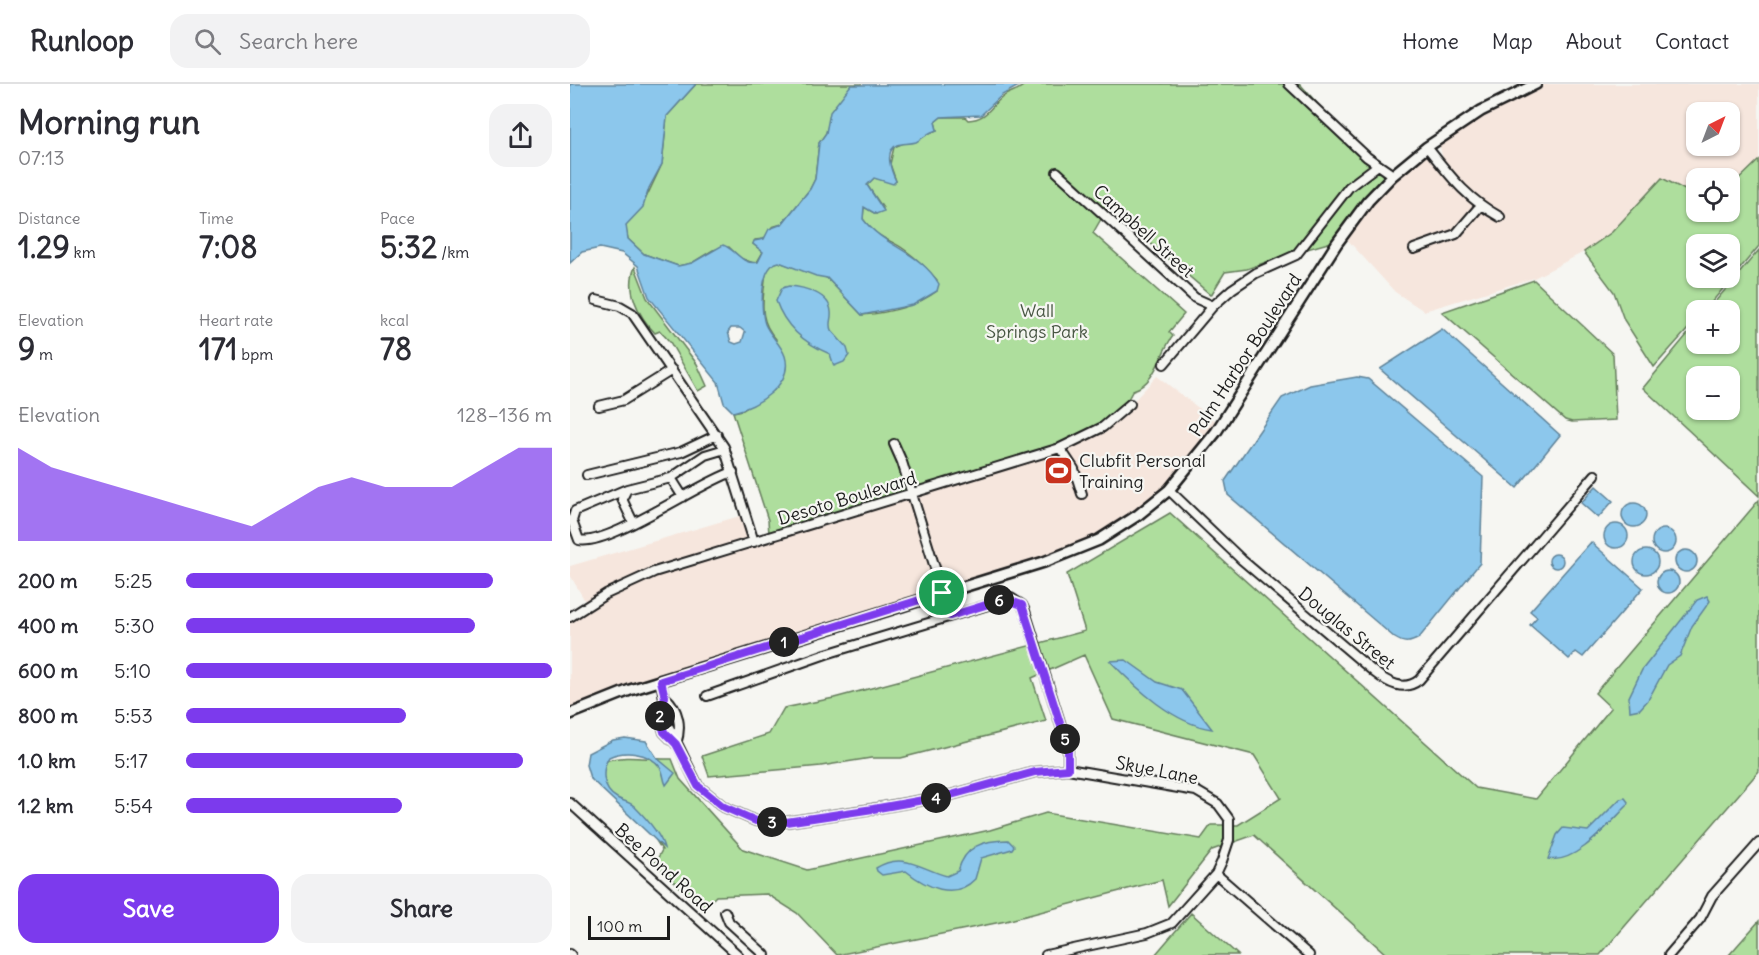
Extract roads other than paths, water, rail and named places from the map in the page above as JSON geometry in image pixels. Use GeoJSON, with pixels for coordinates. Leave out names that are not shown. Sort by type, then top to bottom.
{"type":"FeatureCollection","features":[{"type":"Feature","properties":{"kind":"main road","name":"Palm Harbor Boulevard"},"geometry":{"type":"LineString","coordinates":[[570,714],[606,698],[1080,549],[1125,524],[1169,490],[1201,454],[1356,216],[1393,175],[1427,147],[1481,111],[1536,84]]}},
{"type":"Feature","properties":{"kind":"street"},"geometry":{"type":"LineString","coordinates":[[1289,84],[1378,165],[1393,175]]}},
{"type":"Feature","properties":{"kind":"street"},"geometry":{"type":"LineString","coordinates":[[1427,147],[1461,190],[1480,206],[1500,217]]}},
{"type":"Feature","properties":{"kind":"street"},"geometry":{"type":"LineString","coordinates":[[1164,364],[1213,306],[1245,279],[1296,255],[1348,188],[1378,165]]}},
{"type":"Feature","properties":{"kind":"street","name":"Campbell Street"},"geometry":{"type":"LineString","coordinates":[[1057,172],[1195,298],[1213,306]]}},
{"type":"Feature","properties":{"kind":"street"},"geometry":{"type":"LineString","coordinates":[[1414,249],[1456,234],[1480,206]]}},
{"type":"Feature","properties":{"kind":"street"},"geometry":{"type":"LineString","coordinates":[[596,300],[620,306],[632,313],[717,435],[733,472],[754,542]]}},
{"type":"Feature","properties":{"kind":"street"},"geometry":{"type":"LineString","coordinates":[[598,406],[624,400],[672,370]]}},
{"type":"Feature","properties":{"kind":"street","name":"Desoto Boulevard"},"geometry":{"type":"LineString","coordinates":[[570,618],[606,594],[641,577],[1060,448],[1092,434],[1130,404]]}},
{"type":"Feature","properties":{"kind":"street"},"geometry":{"type":"LineString","coordinates":[[587,475],[674,455],[717,435]]}},
{"type":"Feature","properties":{"kind":"street"},"geometry":{"type":"LineString","coordinates":[[894,444],[950,616]]}},
{"type":"Feature","properties":{"kind":"street"},"geometry":{"type":"LineString","coordinates":[[1060,448],[1074,468],[1082,494]]}},
{"type":"Feature","properties":{"kind":"street"},"geometry":{"type":"LineString","coordinates":[[725,449],[705,455],[671,478],[627,489],[575,511],[572,520],[576,536],[583,541],[645,519],[733,472]]}},
{"type":"Feature","properties":{"kind":"street","name":"Douglas Street"},"geometry":{"type":"LineString","coordinates":[[1169,490],[1242,560],[1374,672],[1396,685],[1408,686],[1419,680],[1595,475]]}},
{"type":"Feature","properties":{"kind":"street"},"geometry":{"type":"LineString","coordinates":[[671,478],[683,497]]}},
{"type":"Feature","properties":{"kind":"street"},"geometry":{"type":"LineString","coordinates":[[627,489],[622,499],[633,522]]}},
{"type":"Feature","properties":{"kind":"street"},"geometry":{"type":"LineString","coordinates":[[661,681],[669,724],[676,744],[698,786],[724,807],[756,821],[786,822],[873,809],[951,795],[1035,772],[1068,769],[1068,748],[1022,605],[1005,599],[825,654],[707,696]]}},
{"type":"Feature","properties":{"kind":"street"},"geometry":{"type":"LineString","coordinates":[[664,701],[673,704],[681,729],[676,744]]}},
{"type":"Feature","properties":{"kind":"street"},"geometry":{"type":"LineString","coordinates":[[664,701],[659,713],[664,732],[676,744]]}},
{"type":"Feature","properties":{"kind":"street","name":"Skye Lane"},"geometry":{"type":"LineString","coordinates":[[1046,955],[1064,954],[1147,933],[1172,923],[1216,873],[1229,840],[1229,819],[1206,795],[1068,769]]}},
{"type":"Feature","properties":{"kind":"street","name":"Bee Pond Road"},"geometry":{"type":"LineString","coordinates":[[570,803],[738,955]]}},
{"type":"Feature","properties":{"kind":"street"},"geometry":{"type":"LineString","coordinates":[[1669,955],[1700,919],[1712,896],[1759,843]]}},
{"type":"Feature","properties":{"kind":"street"},"geometry":{"type":"LineString","coordinates":[[1216,873],[1309,955]]}},
{"type":"Feature","properties":{"kind":"street"},"geometry":{"type":"LineString","coordinates":[[725,912],[729,922],[765,955]]}},
{"type":"Feature","properties":{"kind":"water"},"geometry":{"type":"Polygon","coordinates":[[[570,84],[696,84],[667,116],[662,164],[649,188],[643,207],[626,225],[628,239],[644,254],[678,266],[692,263],[723,245],[748,262],[758,262],[763,252],[753,244],[754,241],[764,239],[769,229],[782,224],[810,189],[815,179],[819,143],[826,133],[830,112],[851,85],[1022,84],[1002,95],[981,115],[941,117],[935,122],[937,130],[916,142],[897,145],[890,156],[896,181],[893,184],[874,178],[867,185],[884,211],[876,214],[864,207],[863,219],[881,236],[922,264],[939,284],[937,291],[913,305],[862,315],[827,278],[779,262],[773,265],[768,271],[763,288],[763,317],[767,328],[785,356],[786,367],[779,385],[771,393],[742,409],[733,412],[724,403],[718,382],[649,297],[638,266],[622,253],[600,248],[582,252],[570,263],[570,84]],[[731,328],[728,332],[731,342],[736,344],[742,342],[745,332],[740,328],[731,328]]]}},
{"type":"Feature","properties":{"kind":"water"},"geometry":{"type":"Polygon","coordinates":[[[789,286],[809,290],[826,300],[831,312],[831,330],[847,348],[849,355],[844,362],[834,366],[830,354],[797,334],[785,319],[776,301],[782,288],[789,286]]]}},
{"type":"Feature","properties":{"kind":"water"},"geometry":{"type":"Polygon","coordinates":[[[1442,329],[1560,435],[1517,488],[1380,369],[1442,329]]]}},
{"type":"Feature","properties":{"kind":"water"},"geometry":{"type":"Polygon","coordinates":[[[1357,377],[1368,379],[1483,477],[1480,563],[1419,638],[1410,642],[1395,638],[1228,495],[1225,481],[1282,398],[1310,385],[1357,377]]]}},
{"type":"Feature","properties":{"kind":"water"},"geometry":{"type":"Polygon","coordinates":[[[1596,486],[1613,501],[1598,518],[1581,503],[1596,486]]]}},
{"type":"Feature","properties":{"kind":"water"},"geometry":{"type":"Polygon","coordinates":[[[1634,503],[1639,504],[1645,510],[1645,520],[1639,526],[1634,527],[1629,526],[1623,520],[1622,515],[1623,510],[1629,504],[1634,503]]]}},
{"type":"Feature","properties":{"kind":"water"},"geometry":{"type":"Polygon","coordinates":[[[1616,524],[1621,525],[1627,531],[1627,541],[1621,547],[1616,548],[1611,547],[1605,541],[1604,536],[1605,531],[1611,525],[1616,524]]]}},
{"type":"Feature","properties":{"kind":"water"},"geometry":{"type":"Polygon","coordinates":[[[1664,529],[1672,533],[1676,541],[1672,549],[1664,553],[1656,549],[1652,541],[1656,533],[1664,529]]]}},
{"type":"Feature","properties":{"kind":"water"},"geometry":{"type":"Polygon","coordinates":[[[1591,542],[1643,588],[1583,657],[1576,652],[1569,659],[1530,625],[1537,617],[1530,611],[1591,542]]]}},
{"type":"Feature","properties":{"kind":"water"},"geometry":{"type":"Polygon","coordinates":[[[1646,550],[1654,554],[1658,562],[1654,570],[1646,574],[1638,570],[1634,562],[1638,554],[1646,550]]]}},
{"type":"Feature","properties":{"kind":"water"},"geometry":{"type":"Polygon","coordinates":[[[1686,550],[1694,553],[1697,561],[1694,569],[1686,572],[1678,569],[1675,561],[1678,553],[1686,550]]]}},
{"type":"Feature","properties":{"kind":"water"},"geometry":{"type":"Polygon","coordinates":[[[1553,554],[1559,554],[1563,561],[1559,568],[1553,568],[1549,564],[1549,558],[1553,554]]]}},
{"type":"Feature","properties":{"kind":"water"},"geometry":{"type":"Polygon","coordinates":[[[1668,571],[1676,574],[1679,582],[1676,590],[1668,593],[1660,590],[1657,582],[1660,574],[1668,571]]]}},
{"type":"Feature","properties":{"kind":"water"},"geometry":{"type":"Polygon","coordinates":[[[1707,596],[1710,601],[1692,626],[1680,656],[1667,665],[1648,700],[1640,709],[1630,711],[1629,697],[1642,670],[1697,600],[1707,596]]]}},
{"type":"Feature","properties":{"kind":"water"},"geometry":{"type":"Polygon","coordinates":[[[1126,660],[1157,682],[1182,690],[1212,729],[1184,720],[1156,703],[1110,661],[1126,660]]]}},
{"type":"Feature","properties":{"kind":"water"},"geometry":{"type":"Polygon","coordinates":[[[625,738],[646,741],[657,758],[675,773],[666,785],[661,769],[655,762],[643,755],[629,753],[609,757],[604,774],[608,790],[638,810],[656,831],[664,848],[590,778],[586,765],[588,753],[613,740],[625,738]]]}},
{"type":"Feature","properties":{"kind":"water"},"geometry":{"type":"Polygon","coordinates":[[[1625,798],[1628,802],[1627,806],[1601,833],[1580,850],[1569,856],[1548,859],[1557,835],[1563,828],[1588,831],[1620,799],[1625,798]]]}},
{"type":"Feature","properties":{"kind":"water"},"geometry":{"type":"Polygon","coordinates":[[[1008,840],[1014,846],[1012,849],[981,858],[975,879],[967,886],[958,889],[940,889],[931,886],[906,871],[882,875],[876,868],[886,863],[903,861],[947,876],[958,871],[965,856],[976,846],[991,841],[1008,840]]]}},
{"type":"Feature","properties":{"kind":"place","name":"Clubfit Personal Training"},"geometry":{"type":"Point","coordinates":[1058,470]}},
{"type":"Feature","properties":{"kind":"park label","name":"Wall Springs Park"},"geometry":{"type":"Point","coordinates":[1037,320]}}]}
